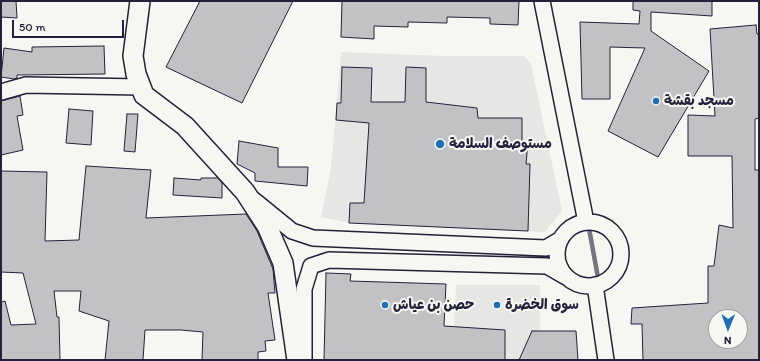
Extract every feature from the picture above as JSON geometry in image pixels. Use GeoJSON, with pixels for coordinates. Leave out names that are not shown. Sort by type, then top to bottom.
{"type":"FeatureCollection","features":[{"type":"Feature","properties":{"kind":"main road"},"geometry":{"type":"LineString","coordinates":[[140,1],[133,56],[136,74],[144,95],[185,126],[245,192],[267,226],[283,263],[297,360]]}},
{"type":"Feature","properties":{"kind":"street"},"geometry":{"type":"LineString","coordinates":[[542,1],[586,222]]}},
{"type":"Feature","properties":{"kind":"street"},"geometry":{"type":"LineString","coordinates":[[1,92],[26,85],[141,87]]}},
{"type":"Feature","properties":{"kind":"street"},"geometry":{"type":"LineString","coordinates":[[245,192],[292,231],[313,238],[546,248],[560,239],[575,225],[586,222],[596,223],[606,228],[614,235],[619,244],[619,266],[609,278],[595,285],[584,286],[574,283],[546,266],[329,260],[311,266],[304,289],[304,360]]}},
{"type":"Feature","properties":{"kind":"street"},"geometry":{"type":"LineString","coordinates":[[560,239],[557,248],[557,259],[560,268],[566,277]]}},
{"type":"Feature","properties":{"kind":"street"},"geometry":{"type":"LineString","coordinates":[[595,285],[606,360]]}},
{"type":"Feature","properties":{"kind":"shaded area","name":"مستوصف السلامة"},"geometry":{"type":"Polygon","coordinates":[[[341,52],[444,56],[524,56],[531,64],[562,211],[545,232],[349,223],[321,217],[331,168],[341,52]]]}},
{"type":"Feature","properties":{"kind":"shaded area","name":"سوق الخضرة"},"geometry":{"type":"Polygon","coordinates":[[[456,285],[540,285],[540,331],[532,332],[519,360],[443,360],[444,326],[454,326],[456,285]]]}},
{"type":"Feature","properties":{"kind":"building"},"geometry":{"type":"Polygon","coordinates":[[[1,1],[16,1],[17,18],[1,17],[1,1]]]}},
{"type":"Feature","properties":{"kind":"building"},"geometry":{"type":"Polygon","coordinates":[[[200,1],[293,1],[242,103],[166,67],[200,1]]]}},
{"type":"Feature","properties":{"kind":"building"},"geometry":{"type":"Polygon","coordinates":[[[342,1],[519,1],[518,25],[490,24],[490,18],[447,17],[447,23],[408,22],[408,27],[374,26],[374,39],[341,37],[342,1]]]}},
{"type":"Feature","properties":{"kind":"building","name":"مسجد بقشة"},"geometry":{"type":"Polygon","coordinates":[[[633,1],[712,1],[712,16],[651,12],[651,31],[709,71],[658,157],[608,131],[645,48],[610,47],[610,99],[582,99],[580,22],[639,24],[640,11],[633,10],[633,1]]]}},
{"type":"Feature","properties":{"kind":"building"},"geometry":{"type":"Polygon","coordinates":[[[756,25],[757,34],[759,34],[759,118],[755,119],[755,170],[759,170],[759,360],[643,360],[642,324],[631,324],[632,308],[708,303],[708,266],[714,266],[719,225],[733,228],[732,156],[688,156],[688,115],[715,116],[710,29],[756,25]]]}},
{"type":"Feature","properties":{"kind":"building"},"geometry":{"type":"Polygon","coordinates":[[[104,46],[105,74],[17,75],[17,78],[14,79],[1,77],[4,48],[32,52],[32,47],[104,46]]]}},
{"type":"Feature","properties":{"kind":"building","name":"مستوصف السلامة"},"geometry":{"type":"Polygon","coordinates":[[[342,67],[372,68],[371,102],[405,102],[406,67],[426,68],[426,102],[477,108],[478,118],[522,118],[522,142],[528,142],[526,164],[530,164],[528,231],[349,223],[350,203],[364,203],[369,123],[336,120],[337,103],[341,103],[342,67]]]}},
{"type":"Feature","properties":{"kind":"building"},"geometry":{"type":"Polygon","coordinates":[[[20,96],[23,115],[17,116],[23,150],[1,155],[1,101],[20,96]]]}},
{"type":"Feature","properties":{"kind":"building"},"geometry":{"type":"Polygon","coordinates":[[[69,109],[93,111],[91,145],[66,143],[69,109]]]}},
{"type":"Feature","properties":{"kind":"building"},"geometry":{"type":"Polygon","coordinates":[[[127,114],[138,114],[135,152],[124,151],[127,114]]]}},
{"type":"Feature","properties":{"kind":"building"},"geometry":{"type":"Polygon","coordinates":[[[239,141],[278,148],[278,167],[308,167],[307,186],[255,181],[255,173],[237,164],[239,141]]]}},
{"type":"Feature","properties":{"kind":"building"},"geometry":{"type":"Polygon","coordinates":[[[86,166],[151,170],[146,218],[246,214],[257,231],[273,269],[275,293],[268,293],[275,340],[265,341],[266,351],[258,352],[258,360],[202,360],[203,332],[181,330],[145,330],[143,360],[105,360],[109,321],[79,311],[81,291],[54,291],[57,317],[59,317],[60,360],[1,360],[1,302],[5,301],[11,325],[36,324],[23,273],[1,272],[1,171],[47,172],[45,241],[79,240],[86,166]]]}},
{"type":"Feature","properties":{"kind":"building"},"geometry":{"type":"Polygon","coordinates":[[[174,178],[201,180],[201,178],[218,178],[222,183],[222,198],[173,195],[174,178]]]}},
{"type":"Feature","properties":{"kind":"building","name":"حصن بن عياش"},"geometry":{"type":"Polygon","coordinates":[[[326,273],[351,274],[350,281],[446,284],[444,326],[505,330],[505,360],[324,360],[326,273]]]}},
{"type":"Feature","properties":{"kind":"building"},"geometry":{"type":"Polygon","coordinates":[[[532,331],[576,331],[578,360],[519,360],[532,331]]]}},
{"type":"Feature","properties":{"kind":"waterway"},"geometry":{"type":"LineString","coordinates":[[588,223],[599,283]]}},
{"type":"Feature","properties":{"kind":"place","name":"مسجد بقشة"},"geometry":{"type":"Point","coordinates":[656,101]}},
{"type":"Feature","properties":{"kind":"place","name":"مستوصف السلامة"},"geometry":{"type":"Point","coordinates":[440,144]}},
{"type":"Feature","properties":{"kind":"place","name":"حصن بن عياش"},"geometry":{"type":"Point","coordinates":[385,305]}},
{"type":"Feature","properties":{"kind":"place","name":"سوق الخضرة"},"geometry":{"type":"Point","coordinates":[497,305]}}]}
